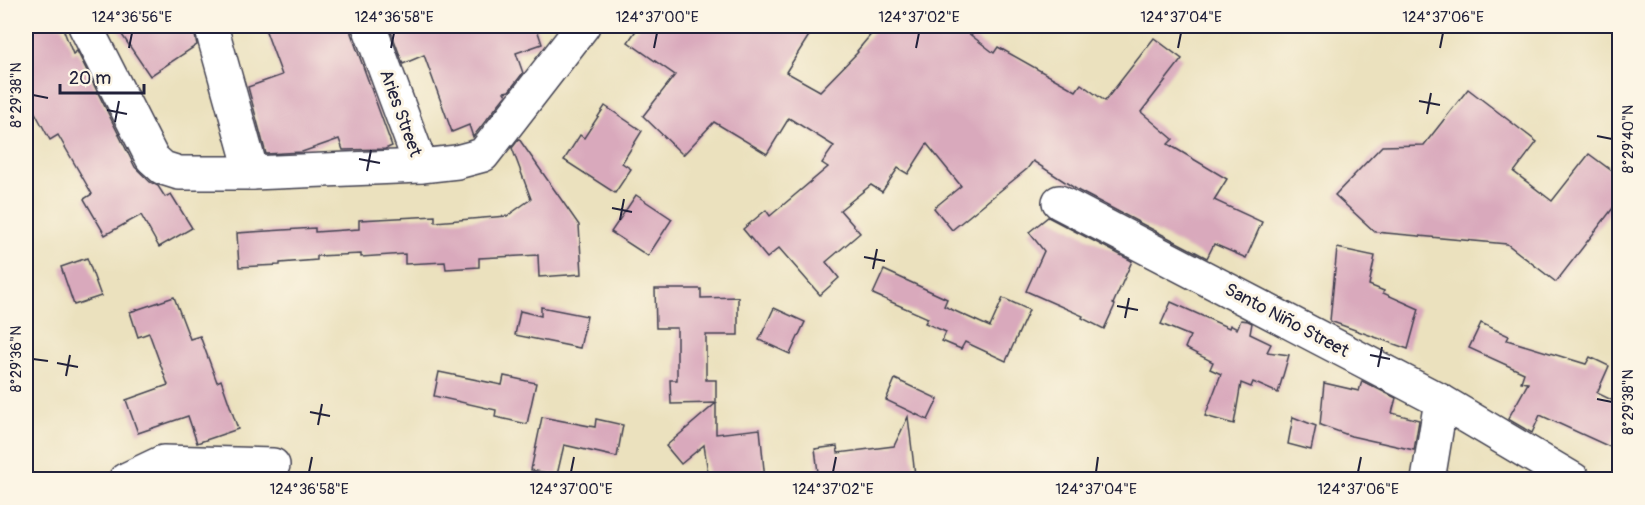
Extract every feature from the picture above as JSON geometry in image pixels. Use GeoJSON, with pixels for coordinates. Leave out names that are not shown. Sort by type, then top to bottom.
{"type":"FeatureCollection","features":[{"type":"Feature","properties":{"kind":"street"},"geometry":{"type":"LineString","coordinates":[[85,26],[152,158],[163,168],[179,173],[252,173],[421,166],[457,162],[483,155],[568,32]]}},
{"type":"Feature","properties":{"kind":"street"},"geometry":{"type":"LineString","coordinates":[[210,26],[252,173]]}},
{"type":"Feature","properties":{"kind":"street","name":"Aries Street"},"geometry":{"type":"LineString","coordinates":[[369,26],[421,166]]}},
{"type":"Feature","properties":{"kind":"street","name":"Santo Niño Street"},"geometry":{"type":"LineString","coordinates":[[1059,202],[1441,401],[1574,480]]}},
{"type":"Feature","properties":{"kind":"street"},"geometry":{"type":"LineString","coordinates":[[1428,480],[1441,401]]}},
{"type":"Feature","properties":{"kind":"street"},"geometry":{"type":"LineString","coordinates":[[124,480],[163,462],[273,465]]}},
{"type":"Feature","properties":{"kind":"building"},"geometry":{"type":"Polygon","coordinates":[[[26,26],[62,26],[73,54],[77,51],[135,167],[150,182],[158,186],[165,197],[171,194],[192,228],[159,247],[141,215],[105,235],[84,199],[92,194],[58,135],[50,140],[26,96],[26,26]]]}},
{"type":"Feature","properties":{"kind":"building"},"geometry":{"type":"Polygon","coordinates":[[[116,26],[193,26],[197,45],[150,76],[116,26]]]}},
{"type":"Feature","properties":{"kind":"building"},"geometry":{"type":"Polygon","coordinates":[[[264,26],[351,26],[351,33],[392,146],[385,149],[343,150],[339,139],[302,152],[266,154],[248,87],[282,75],[264,26]]]}},
{"type":"Feature","properties":{"kind":"building"},"geometry":{"type":"Polygon","coordinates":[[[389,26],[536,26],[542,44],[516,53],[523,73],[509,91],[504,92],[506,95],[473,137],[469,125],[452,132],[424,55],[403,64],[389,26]]]}},
{"type":"Feature","properties":{"kind":"building"},"geometry":{"type":"Polygon","coordinates":[[[639,26],[815,26],[786,72],[820,91],[858,52],[878,26],[959,26],[994,53],[998,47],[1076,91],[1081,84],[1105,101],[1154,38],[1182,59],[1141,112],[1173,139],[1168,144],[1227,179],[1214,200],[1262,222],[1246,258],[1214,244],[1207,258],[1079,191],[1033,161],[1027,169],[952,230],[934,208],[961,186],[927,144],[908,174],[898,168],[882,192],[871,185],[840,210],[860,233],[826,262],[839,278],[820,295],[779,248],[767,258],[743,229],[766,210],[770,216],[828,167],[822,163],[834,146],[789,118],[767,154],[714,122],[683,155],[643,116],[675,75],[628,42],[639,26]]]}},
{"type":"Feature","properties":{"kind":"building"},"geometry":{"type":"Polygon","coordinates":[[[1468,89],[1537,142],[1514,172],[1552,201],[1589,154],[1620,177],[1620,199],[1556,282],[1507,244],[1375,232],[1335,195],[1382,146],[1424,145],[1468,89]]]}},
{"type":"Feature","properties":{"kind":"building"},"geometry":{"type":"Polygon","coordinates":[[[605,106],[642,131],[622,163],[631,169],[615,193],[564,160],[580,135],[584,138],[605,106]]]}},
{"type":"Feature","properties":{"kind":"building"},"geometry":{"type":"Polygon","coordinates":[[[519,139],[579,225],[582,274],[539,277],[538,255],[479,258],[479,267],[446,269],[445,262],[405,264],[405,254],[361,257],[361,254],[317,256],[317,260],[239,267],[237,233],[315,228],[315,232],[359,229],[359,220],[435,216],[435,222],[507,216],[531,199],[512,148],[519,139]]]}},
{"type":"Feature","properties":{"kind":"building"},"geometry":{"type":"Polygon","coordinates":[[[636,195],[672,219],[648,256],[611,232],[636,195]]]}},
{"type":"Feature","properties":{"kind":"building"},"geometry":{"type":"Polygon","coordinates":[[[1048,217],[1132,261],[1104,329],[1082,318],[1083,316],[1026,291],[1044,251],[1029,232],[1048,217]]]}},
{"type":"Feature","properties":{"kind":"building"},"geometry":{"type":"Polygon","coordinates":[[[1337,248],[1375,256],[1369,285],[1419,309],[1408,349],[1330,321],[1337,248]]]}},
{"type":"Feature","properties":{"kind":"building"},"geometry":{"type":"Polygon","coordinates":[[[87,258],[101,296],[74,305],[61,267],[87,258]]]}},
{"type":"Feature","properties":{"kind":"building"},"geometry":{"type":"Polygon","coordinates":[[[884,270],[947,299],[944,306],[990,327],[1003,298],[1029,310],[1006,361],[965,342],[961,349],[942,341],[946,332],[925,323],[928,318],[873,294],[884,270]]]}},
{"type":"Feature","properties":{"kind":"building"},"geometry":{"type":"Polygon","coordinates":[[[655,289],[701,289],[701,298],[738,297],[738,335],[706,335],[706,380],[716,380],[716,403],[671,404],[670,380],[677,380],[677,328],[656,328],[655,289]]]}},
{"type":"Feature","properties":{"kind":"building"},"geometry":{"type":"Polygon","coordinates":[[[174,297],[190,339],[200,336],[217,382],[221,380],[238,429],[197,443],[188,416],[138,433],[126,400],[168,385],[149,333],[138,337],[130,312],[174,297]]]}},
{"type":"Feature","properties":{"kind":"building"},"geometry":{"type":"Polygon","coordinates":[[[1171,302],[1229,328],[1230,325],[1237,329],[1241,320],[1252,323],[1250,334],[1271,344],[1267,352],[1289,355],[1278,393],[1253,382],[1251,387],[1241,383],[1234,424],[1205,416],[1221,374],[1210,369],[1213,362],[1185,348],[1190,336],[1161,324],[1171,302]]]}},
{"type":"Feature","properties":{"kind":"building"},"geometry":{"type":"Polygon","coordinates":[[[541,307],[587,316],[580,348],[515,335],[520,311],[541,316],[541,307]]]}},
{"type":"Feature","properties":{"kind":"building"},"geometry":{"type":"Polygon","coordinates":[[[774,308],[805,322],[790,354],[759,340],[774,308]]]}},
{"type":"Feature","properties":{"kind":"building"},"geometry":{"type":"Polygon","coordinates":[[[1481,323],[1509,336],[1507,340],[1586,364],[1590,357],[1609,366],[1597,393],[1620,404],[1620,422],[1610,447],[1540,415],[1532,433],[1508,419],[1528,383],[1521,382],[1524,373],[1469,348],[1481,323]]]}},
{"type":"Feature","properties":{"kind":"building"},"geometry":{"type":"Polygon","coordinates":[[[439,372],[502,385],[504,376],[536,383],[527,424],[495,417],[496,410],[434,396],[439,372]]]}},
{"type":"Feature","properties":{"kind":"building"},"geometry":{"type":"Polygon","coordinates":[[[895,379],[938,399],[928,420],[886,400],[895,379]]]}},
{"type":"Feature","properties":{"kind":"building"},"geometry":{"type":"Polygon","coordinates":[[[1362,381],[1396,398],[1392,413],[1419,420],[1414,450],[1351,436],[1320,425],[1324,383],[1359,391],[1362,381]]]}},
{"type":"Feature","properties":{"kind":"building"},"geometry":{"type":"Polygon","coordinates":[[[716,403],[716,434],[760,429],[765,480],[709,480],[704,445],[681,464],[666,446],[716,403]]]}},
{"type":"Feature","properties":{"kind":"building"},"geometry":{"type":"Polygon","coordinates":[[[542,417],[595,427],[596,419],[623,425],[617,457],[564,445],[557,475],[531,470],[542,417]]]}},
{"type":"Feature","properties":{"kind":"building"},"geometry":{"type":"Polygon","coordinates":[[[908,417],[915,475],[878,480],[819,480],[815,449],[837,446],[838,453],[894,446],[908,417]]]}},
{"type":"Feature","properties":{"kind":"building"},"geometry":{"type":"Polygon","coordinates":[[[1293,417],[1316,426],[1311,450],[1288,444],[1293,417]]]}}]}
